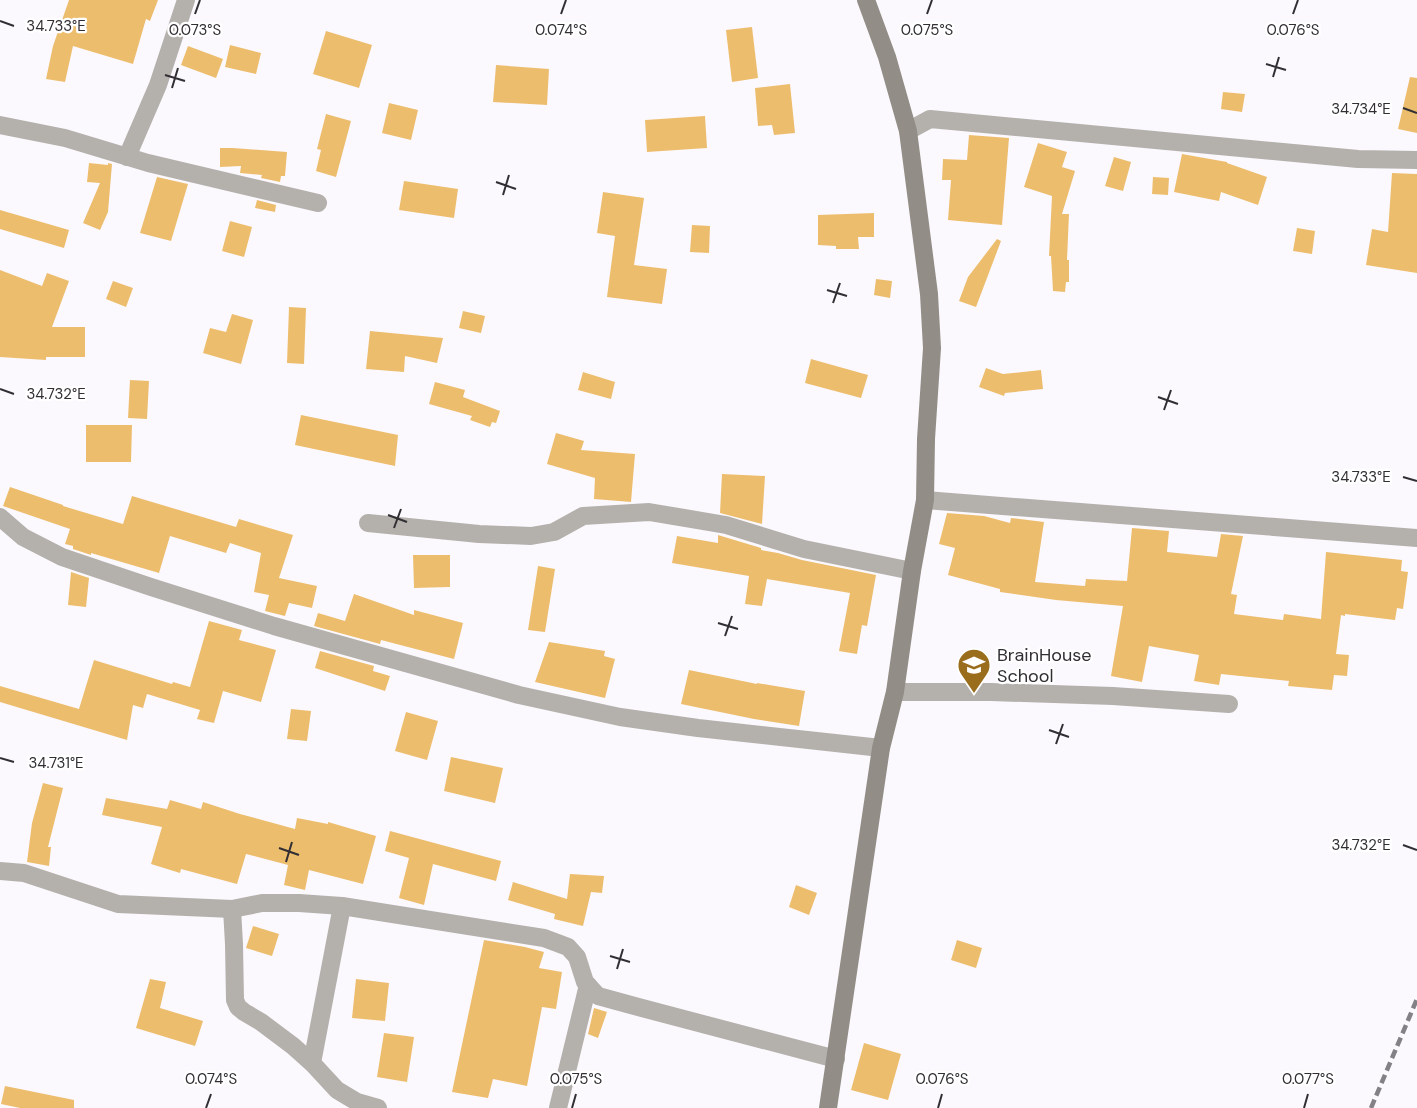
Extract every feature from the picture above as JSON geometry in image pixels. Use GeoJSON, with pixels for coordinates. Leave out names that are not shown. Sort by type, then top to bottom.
{"type":"FeatureCollection","features":[{"type":"Feature","properties":{"kind":"main road"},"geometry":{"type":"LineString","coordinates":[[828,1108],[881,748],[895,692],[912,571],[925,500],[926,439],[932,348],[929,294],[908,131],[887,57],[867,0]]}},
{"type":"Feature","properties":{"kind":"street"},"geometry":{"type":"LineString","coordinates":[[127,157],[158,85],[186,0]]}},
{"type":"Feature","properties":{"kind":"street"},"geometry":{"type":"LineString","coordinates":[[908,131],[930,119],[1358,159],[1417,160]]}},
{"type":"Feature","properties":{"kind":"street"},"geometry":{"type":"LineString","coordinates":[[0,125],[65,138],[148,163],[318,203]]}},
{"type":"Feature","properties":{"kind":"street"},"geometry":{"type":"LineString","coordinates":[[925,500],[1417,538]]}},
{"type":"Feature","properties":{"kind":"street"},"geometry":{"type":"LineString","coordinates":[[368,523],[479,534],[531,536],[554,532],[583,516],[649,512],[726,525],[804,549],[912,571]]}},
{"type":"Feature","properties":{"kind":"street"},"geometry":{"type":"LineString","coordinates":[[0,517],[23,537],[62,557],[274,626],[519,695],[620,717],[881,748]]}},
{"type":"Feature","properties":{"kind":"street"},"geometry":{"type":"LineString","coordinates":[[895,692],[1113,696],[1229,704]]}},
{"type":"Feature","properties":{"kind":"street"},"geometry":{"type":"LineString","coordinates":[[0,871],[24,873],[117,904],[232,909],[262,903],[342,906],[544,938],[568,947],[577,957],[585,982],[598,996],[836,1059]]}},
{"type":"Feature","properties":{"kind":"street"},"geometry":{"type":"LineString","coordinates":[[312,1063],[342,906]]}},
{"type":"Feature","properties":{"kind":"street"},"geometry":{"type":"LineString","coordinates":[[232,909],[235,1000],[238,1007],[293,1046],[337,1090],[357,1102],[378,1108]]}},
{"type":"Feature","properties":{"kind":"street"},"geometry":{"type":"LineString","coordinates":[[558,1108],[588,985]]}},
{"type":"Feature","properties":{"kind":"building"},"geometry":{"type":"Polygon","coordinates":[[[69,0],[158,0],[150,21],[146,19],[133,64],[73,46],[65,82],[46,79],[53,46],[69,0]]]}},
{"type":"Feature","properties":{"kind":"building"},"geometry":{"type":"Polygon","coordinates":[[[752,27],[758,78],[732,82],[726,30],[752,27]]]}},
{"type":"Feature","properties":{"kind":"building"},"geometry":{"type":"Polygon","coordinates":[[[326,31],[372,45],[359,88],[313,74],[326,31]]]}},
{"type":"Feature","properties":{"kind":"building"},"geometry":{"type":"Polygon","coordinates":[[[230,45],[261,53],[256,74],[225,67],[230,45]]]}},
{"type":"Feature","properties":{"kind":"building"},"geometry":{"type":"Polygon","coordinates":[[[188,46],[223,59],[216,78],[181,65],[188,46]]]}},
{"type":"Feature","properties":{"kind":"building"},"geometry":{"type":"Polygon","coordinates":[[[496,65],[549,69],[547,105],[493,102],[496,65]]]}},
{"type":"Feature","properties":{"kind":"building"},"geometry":{"type":"Polygon","coordinates":[[[1410,77],[1417,78],[1417,133],[1398,129],[1410,77]]]}},
{"type":"Feature","properties":{"kind":"building"},"geometry":{"type":"Polygon","coordinates":[[[790,84],[795,133],[774,135],[772,125],[758,126],[755,88],[790,84]]]}},
{"type":"Feature","properties":{"kind":"building"},"geometry":{"type":"Polygon","coordinates":[[[1223,92],[1245,94],[1242,112],[1221,109],[1223,92]]]}},
{"type":"Feature","properties":{"kind":"building"},"geometry":{"type":"Polygon","coordinates":[[[389,103],[418,110],[411,140],[382,133],[389,103]]]}},
{"type":"Feature","properties":{"kind":"building"},"geometry":{"type":"Polygon","coordinates":[[[326,114],[351,121],[336,177],[316,171],[321,150],[317,149],[326,114]]]}},
{"type":"Feature","properties":{"kind":"building"},"geometry":{"type":"Polygon","coordinates":[[[705,116],[707,148],[647,152],[645,120],[705,116]]]}},
{"type":"Feature","properties":{"kind":"building"},"geometry":{"type":"Polygon","coordinates":[[[969,135],[1009,138],[1002,225],[948,220],[951,180],[942,180],[943,159],[967,160],[969,135]]]}},
{"type":"Feature","properties":{"kind":"building"},"geometry":{"type":"Polygon","coordinates":[[[1038,143],[1067,152],[1062,167],[1075,171],[1062,214],[1069,214],[1067,260],[1069,260],[1069,282],[1066,282],[1065,292],[1053,291],[1051,256],[1049,256],[1052,196],[1024,187],[1038,143]]]}},
{"type":"Feature","properties":{"kind":"building"},"geometry":{"type":"Polygon","coordinates":[[[220,148],[287,152],[285,176],[281,176],[280,182],[261,178],[262,175],[240,173],[241,166],[220,167],[220,148]]]}},
{"type":"Feature","properties":{"kind":"building"},"geometry":{"type":"Polygon","coordinates":[[[1182,154],[1227,162],[1267,177],[1258,205],[1221,192],[1219,201],[1174,192],[1182,154]]]}},
{"type":"Feature","properties":{"kind":"building"},"geometry":{"type":"Polygon","coordinates":[[[1114,157],[1131,162],[1123,191],[1105,186],[1114,157]]]}},
{"type":"Feature","properties":{"kind":"building"},"geometry":{"type":"Polygon","coordinates":[[[89,163],[112,164],[108,212],[100,230],[83,223],[100,183],[87,182],[89,163]]]}},
{"type":"Feature","properties":{"kind":"building"},"geometry":{"type":"Polygon","coordinates":[[[1392,173],[1417,174],[1417,273],[1366,265],[1372,229],[1388,232],[1392,173]]]}},
{"type":"Feature","properties":{"kind":"building"},"geometry":{"type":"Polygon","coordinates":[[[157,177],[188,184],[171,241],[140,233],[157,177]]]}},
{"type":"Feature","properties":{"kind":"building"},"geometry":{"type":"Polygon","coordinates":[[[1153,177],[1169,178],[1168,195],[1152,194],[1153,177]]]}},
{"type":"Feature","properties":{"kind":"building"},"geometry":{"type":"Polygon","coordinates":[[[404,181],[458,189],[454,218],[399,210],[404,181]]]}},
{"type":"Feature","properties":{"kind":"building"},"geometry":{"type":"Polygon","coordinates":[[[603,192],[644,198],[634,265],[667,269],[662,304],[607,297],[615,236],[597,233],[603,192]]]}},
{"type":"Feature","properties":{"kind":"building"},"geometry":{"type":"Polygon","coordinates":[[[257,200],[276,205],[275,212],[255,208],[257,200]]]}},
{"type":"Feature","properties":{"kind":"building"},"geometry":{"type":"Polygon","coordinates":[[[0,210],[69,230],[64,248],[0,229],[0,210]]]}},
{"type":"Feature","properties":{"kind":"building"},"geometry":{"type":"Polygon","coordinates":[[[874,213],[874,237],[858,237],[859,249],[836,249],[836,246],[818,245],[818,215],[874,213]]]}},
{"type":"Feature","properties":{"kind":"building"},"geometry":{"type":"Polygon","coordinates":[[[230,221],[252,227],[244,257],[222,251],[230,221]]]}},
{"type":"Feature","properties":{"kind":"building"},"geometry":{"type":"Polygon","coordinates":[[[692,225],[710,226],[709,253],[690,252],[692,225]]]}},
{"type":"Feature","properties":{"kind":"building"},"geometry":{"type":"Polygon","coordinates":[[[1297,228],[1315,231],[1312,254],[1293,251],[1297,228]]]}},
{"type":"Feature","properties":{"kind":"building"},"geometry":{"type":"Polygon","coordinates":[[[997,239],[1001,241],[976,307],[959,301],[968,277],[997,239]]]}},
{"type":"Feature","properties":{"kind":"building"},"geometry":{"type":"Polygon","coordinates":[[[0,270],[42,286],[47,273],[69,281],[52,327],[85,327],[85,357],[46,357],[46,360],[0,357],[0,270]]]}},
{"type":"Feature","properties":{"kind":"building"},"geometry":{"type":"Polygon","coordinates":[[[876,279],[892,281],[890,298],[874,295],[876,279]]]}},
{"type":"Feature","properties":{"kind":"building"},"geometry":{"type":"Polygon","coordinates":[[[113,281],[133,288],[126,307],[106,299],[113,281]]]}},
{"type":"Feature","properties":{"kind":"building"},"geometry":{"type":"Polygon","coordinates":[[[289,307],[306,308],[304,364],[287,363],[289,307]]]}},
{"type":"Feature","properties":{"kind":"building"},"geometry":{"type":"Polygon","coordinates":[[[463,311],[485,316],[481,333],[459,328],[463,311]]]}},
{"type":"Feature","properties":{"kind":"building"},"geometry":{"type":"Polygon","coordinates":[[[232,314],[253,320],[241,364],[203,353],[210,328],[226,332],[232,314]]]}},
{"type":"Feature","properties":{"kind":"building"},"geometry":{"type":"Polygon","coordinates":[[[370,331],[443,338],[437,363],[405,356],[404,372],[366,369],[370,331]]]}},
{"type":"Feature","properties":{"kind":"building"},"geometry":{"type":"Polygon","coordinates":[[[811,359],[868,375],[861,398],[805,383],[811,359]]]}},
{"type":"Feature","properties":{"kind":"building"},"geometry":{"type":"Polygon","coordinates":[[[986,368],[1003,374],[1041,370],[1043,389],[1005,393],[1004,396],[979,387],[986,368]]]}},
{"type":"Feature","properties":{"kind":"building"},"geometry":{"type":"Polygon","coordinates":[[[583,372],[615,382],[611,399],[578,390],[583,372]]]}},
{"type":"Feature","properties":{"kind":"building"},"geometry":{"type":"Polygon","coordinates":[[[130,380],[149,381],[147,419],[128,418],[130,380]]]}},
{"type":"Feature","properties":{"kind":"building"},"geometry":{"type":"Polygon","coordinates":[[[435,382],[465,390],[463,397],[500,411],[496,423],[492,422],[490,427],[470,420],[472,416],[429,404],[435,382]]]}},
{"type":"Feature","properties":{"kind":"building"},"geometry":{"type":"Polygon","coordinates":[[[301,415],[398,435],[395,466],[295,445],[301,415]]]}},
{"type":"Feature","properties":{"kind":"building"},"geometry":{"type":"Polygon","coordinates":[[[86,425],[132,425],[131,462],[86,462],[86,425]]]}},
{"type":"Feature","properties":{"kind":"building"},"geometry":{"type":"Polygon","coordinates":[[[556,433],[584,441],[581,450],[635,454],[631,502],[594,499],[595,478],[547,464],[556,433]]]}},
{"type":"Feature","properties":{"kind":"building"},"geometry":{"type":"Polygon","coordinates":[[[722,474],[765,476],[762,524],[720,513],[722,474]]]}},
{"type":"Feature","properties":{"kind":"building"},"geometry":{"type":"Polygon","coordinates":[[[10,487],[123,524],[132,496],[236,527],[239,519],[293,535],[279,578],[317,586],[312,608],[289,603],[285,616],[265,611],[269,595],[254,592],[261,553],[230,543],[226,553],[170,536],[159,573],[73,549],[73,546],[65,544],[70,529],[3,506],[10,487]]]}},
{"type":"Feature","properties":{"kind":"building"},"geometry":{"type":"Polygon","coordinates":[[[947,513],[984,516],[1010,523],[1011,518],[1044,522],[1035,582],[1085,586],[1086,579],[1127,581],[1132,528],[1169,531],[1167,552],[1217,557],[1221,534],[1243,536],[1231,594],[1237,595],[1234,614],[1283,620],[1284,614],[1321,619],[1326,552],[1402,560],[1401,571],[1408,572],[1403,609],[1397,608],[1395,620],[1341,615],[1336,654],[1349,655],[1347,676],[1334,675],[1332,690],[1288,686],[1289,681],[1221,674],[1219,685],[1194,681],[1199,655],[1149,646],[1142,682],[1111,676],[1123,606],[1000,592],[1000,589],[948,575],[955,548],[939,544],[947,513]]]}},
{"type":"Feature","properties":{"kind":"building"},"geometry":{"type":"Polygon","coordinates":[[[718,535],[761,548],[761,550],[876,575],[867,626],[862,625],[857,654],[839,651],[850,593],[767,579],[762,606],[745,604],[749,576],[672,563],[677,536],[718,543],[718,535]]]}},
{"type":"Feature","properties":{"kind":"building"},"geometry":{"type":"Polygon","coordinates":[[[413,555],[450,555],[450,587],[414,588],[413,555]]]}},
{"type":"Feature","properties":{"kind":"building"},"geometry":{"type":"Polygon","coordinates":[[[538,566],[555,569],[545,632],[528,630],[538,566]]]}},
{"type":"Feature","properties":{"kind":"building"},"geometry":{"type":"Polygon","coordinates":[[[71,572],[89,578],[86,607],[68,605],[71,572]]]}},
{"type":"Feature","properties":{"kind":"building"},"geometry":{"type":"Polygon","coordinates":[[[354,594],[414,615],[414,610],[463,623],[454,659],[381,640],[380,644],[314,626],[318,613],[345,621],[354,594]]]}},
{"type":"Feature","properties":{"kind":"building"},"geometry":{"type":"Polygon","coordinates":[[[209,621],[242,630],[239,640],[276,650],[261,702],[223,691],[214,723],[197,719],[200,710],[147,694],[143,708],[133,705],[127,740],[0,702],[0,686],[79,709],[94,660],[172,684],[173,682],[190,687],[209,621]]]}},
{"type":"Feature","properties":{"kind":"building"},"geometry":{"type":"Polygon","coordinates":[[[549,642],[605,651],[604,656],[615,659],[605,698],[535,682],[549,642]]]}},
{"type":"Feature","properties":{"kind":"building"},"geometry":{"type":"Polygon","coordinates":[[[320,651],[374,666],[373,671],[390,676],[385,691],[315,668],[320,651]]]}},
{"type":"Feature","properties":{"kind":"building"},"geometry":{"type":"Polygon","coordinates":[[[689,670],[805,691],[799,726],[681,704],[689,670]]]}},
{"type":"Feature","properties":{"kind":"building"},"geometry":{"type":"Polygon","coordinates":[[[291,709],[311,711],[307,741],[287,739],[291,709]]]}},
{"type":"Feature","properties":{"kind":"building"},"geometry":{"type":"Polygon","coordinates":[[[406,712],[438,721],[427,760],[395,751],[406,712]]]}},
{"type":"Feature","properties":{"kind":"building"},"geometry":{"type":"Polygon","coordinates":[[[451,757],[503,768],[495,803],[444,791],[451,757]]]}},
{"type":"Feature","properties":{"kind":"building"},"geometry":{"type":"Polygon","coordinates":[[[43,783],[63,788],[48,847],[51,847],[49,866],[27,862],[32,823],[43,783]]]}},
{"type":"Feature","properties":{"kind":"building"},"geometry":{"type":"Polygon","coordinates":[[[106,798],[167,809],[170,800],[201,809],[203,802],[295,829],[297,818],[328,824],[328,822],[376,836],[363,884],[309,870],[305,890],[284,885],[288,865],[246,854],[237,884],[181,869],[180,873],[151,864],[162,827],[102,815],[106,798]]]}},
{"type":"Feature","properties":{"kind":"building"},"geometry":{"type":"Polygon","coordinates":[[[390,831],[501,861],[496,881],[433,864],[424,905],[399,898],[409,858],[385,851],[390,831]]]}},
{"type":"Feature","properties":{"kind":"building"},"geometry":{"type":"Polygon","coordinates":[[[570,874],[604,876],[602,893],[591,892],[583,926],[554,919],[555,914],[508,900],[513,882],[567,899],[570,874]]]}},
{"type":"Feature","properties":{"kind":"building"},"geometry":{"type":"Polygon","coordinates":[[[796,885],[817,893],[809,915],[789,907],[796,885]]]}},
{"type":"Feature","properties":{"kind":"building"},"geometry":{"type":"Polygon","coordinates":[[[253,926],[279,934],[272,956],[246,948],[253,926]]]}},
{"type":"Feature","properties":{"kind":"building"},"geometry":{"type":"Polygon","coordinates":[[[484,940],[544,952],[539,968],[562,972],[556,1009],[542,1007],[527,1086],[493,1079],[488,1098],[452,1092],[484,940]]]}},
{"type":"Feature","properties":{"kind":"building"},"geometry":{"type":"Polygon","coordinates":[[[957,940],[982,948],[976,968],[951,960],[957,940]]]}},
{"type":"Feature","properties":{"kind":"building"},"geometry":{"type":"Polygon","coordinates":[[[150,979],[166,982],[160,1008],[203,1021],[195,1046],[136,1028],[150,979]]]}},
{"type":"Feature","properties":{"kind":"building"},"geometry":{"type":"Polygon","coordinates":[[[356,979],[389,983],[385,1021],[352,1018],[356,979]]]}},
{"type":"Feature","properties":{"kind":"building"},"geometry":{"type":"Polygon","coordinates":[[[594,1008],[607,1012],[598,1038],[588,1034],[594,1008]]]}},
{"type":"Feature","properties":{"kind":"building"},"geometry":{"type":"Polygon","coordinates":[[[384,1033],[414,1037],[407,1082],[377,1077],[384,1033]]]}},
{"type":"Feature","properties":{"kind":"building"},"geometry":{"type":"Polygon","coordinates":[[[864,1043],[901,1054],[888,1100],[851,1090],[864,1043]]]}},
{"type":"Feature","properties":{"kind":"building"},"geometry":{"type":"Polygon","coordinates":[[[5,1086],[74,1100],[74,1108],[20,1108],[1,1104],[5,1086]]]}},
{"type":"Feature","properties":{"kind":"railway"},"geometry":{"type":"LineString","coordinates":[[1371,1108],[1417,999]]}},
{"type":"Feature","properties":{"kind":"place","name":"BrainHouse School"},"geometry":{"type":"Point","coordinates":[974,694]}}]}
